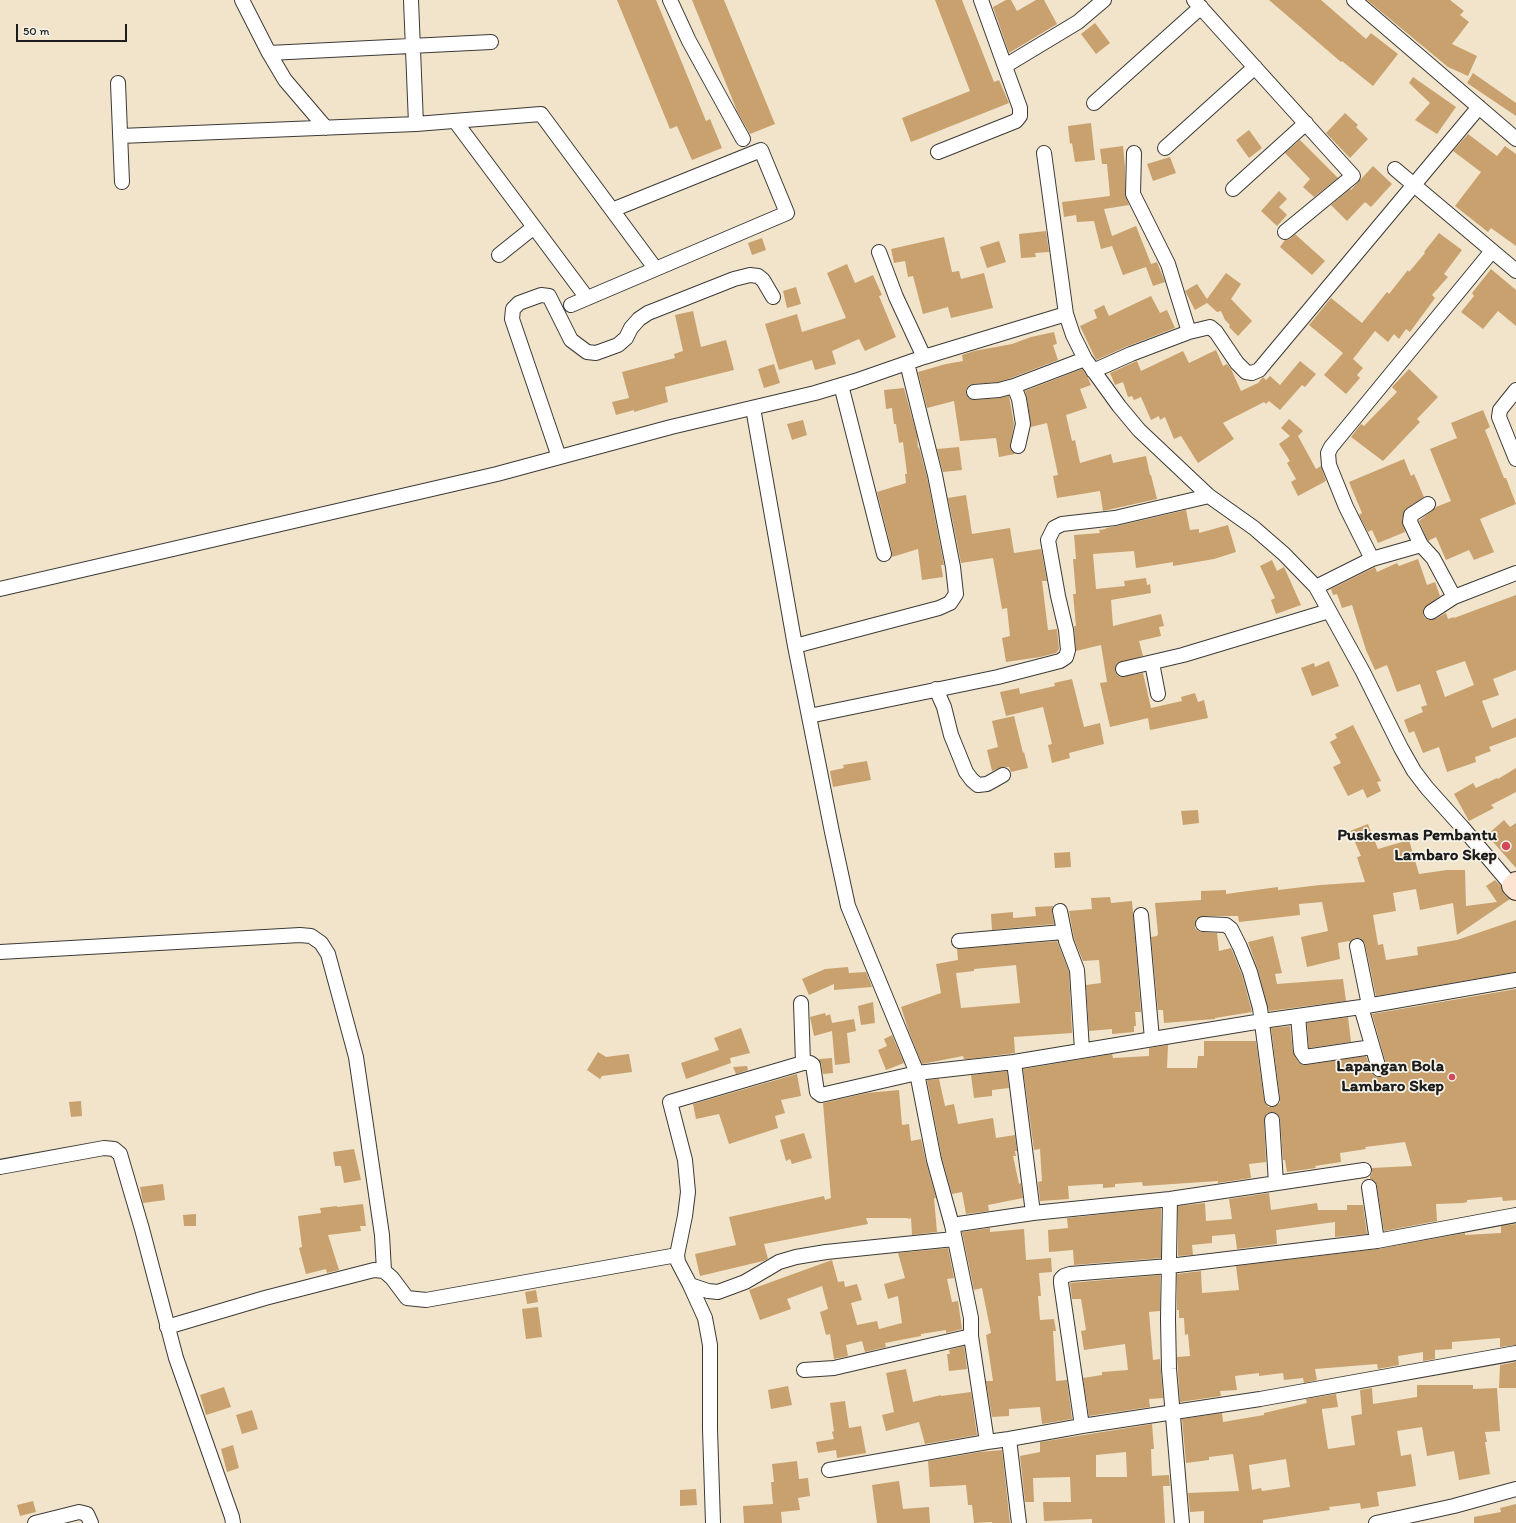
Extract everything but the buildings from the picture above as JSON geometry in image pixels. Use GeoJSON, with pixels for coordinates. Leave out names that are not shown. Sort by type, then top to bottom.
{"type":"FeatureCollection","features":[{"type":"Feature","properties":{"kind":"street"},"geometry":{"type":"LineString","coordinates":[[242,0],[269,53],[286,80],[326,128]]}},
{"type":"Feature","properties":{"kind":"street"},"geometry":{"type":"LineString","coordinates":[[411,0],[416,124]]}},
{"type":"Feature","properties":{"kind":"street"},"geometry":{"type":"LineString","coordinates":[[670,0],[689,41],[743,139]]}},
{"type":"Feature","properties":{"kind":"street"},"geometry":{"type":"LineString","coordinates":[[938,152],[1016,121],[1020,116],[1020,108],[981,0]]}},
{"type":"Feature","properties":{"kind":"street"},"geometry":{"type":"LineString","coordinates":[[1005,66],[1078,22],[1104,0]]}},
{"type":"Feature","properties":{"kind":"street"},"geometry":{"type":"LineString","coordinates":[[1354,0],[1516,139]]}},
{"type":"Feature","properties":{"kind":"street"},"geometry":{"type":"LineString","coordinates":[[1094,103],[1197,4],[1353,176],[1285,232]]}},
{"type":"Feature","properties":{"kind":"street"},"geometry":{"type":"LineString","coordinates":[[269,53],[491,42]]}},
{"type":"Feature","properties":{"kind":"street"},"geometry":{"type":"LineString","coordinates":[[1165,148],[1255,67]]}},
{"type":"Feature","properties":{"kind":"street"},"geometry":{"type":"LineString","coordinates":[[118,83],[122,182]]}},
{"type":"Feature","properties":{"kind":"street"},"geometry":{"type":"LineString","coordinates":[[974,392],[999,390],[1131,354],[1189,332],[1210,327],[1216,332],[1237,363],[1246,372],[1252,373],[1259,370],[1479,107]]}},
{"type":"Feature","properties":{"kind":"street"},"geometry":{"type":"LineString","coordinates":[[120,136],[416,124],[541,114],[655,268]]}},
{"type":"Feature","properties":{"kind":"street"},"geometry":{"type":"LineString","coordinates":[[455,121],[587,298]]}},
{"type":"Feature","properties":{"kind":"street"},"geometry":{"type":"LineString","coordinates":[[1233,189],[1306,123]]}},
{"type":"Feature","properties":{"kind":"street"},"geometry":{"type":"LineString","coordinates":[[571,305],[787,213],[761,150],[612,210]]}},
{"type":"Feature","properties":{"kind":"street"},"geometry":{"type":"LineString","coordinates":[[1134,153],[1133,194],[1168,264],[1189,332]]}},
{"type":"Feature","properties":{"kind":"street"},"geometry":{"type":"LineString","coordinates":[[1044,154],[1066,314],[1073,335],[1089,365],[1119,406],[1139,430],[1209,496],[1259,532],[1284,554],[1316,587],[1363,672],[1414,771],[1427,788],[1515,886]]}},
{"type":"Feature","properties":{"kind":"street"},"geometry":{"type":"LineString","coordinates":[[1396,169],[1413,186],[1516,271]]}},
{"type":"Feature","properties":{"kind":"street"},"geometry":{"type":"LineString","coordinates":[[499,255],[534,227]]}},
{"type":"Feature","properties":{"kind":"street"},"geometry":{"type":"LineString","coordinates":[[1372,559],[1346,507],[1329,465],[1328,453],[1331,447],[1492,251]]}},
{"type":"Feature","properties":{"kind":"street"},"geometry":{"type":"LineString","coordinates":[[879,252],[896,297],[924,357]]}},
{"type":"Feature","properties":{"kind":"street"},"geometry":{"type":"LineString","coordinates":[[559,457],[512,320],[513,309],[519,303],[541,295],[549,296],[571,340],[587,352],[596,353],[618,345],[626,338],[631,328],[639,319],[648,313],[734,279],[750,275],[758,276],[763,280],[773,297]]}},
{"type":"Feature","properties":{"kind":"street"},"geometry":{"type":"LineString","coordinates":[[0,589],[496,474],[671,427],[840,386],[924,357],[1066,314]]}},
{"type":"Feature","properties":{"kind":"street"},"geometry":{"type":"LineString","coordinates":[[795,646],[939,608],[950,603],[956,594],[953,567],[935,475],[907,363]]}},
{"type":"Feature","properties":{"kind":"street"},"geometry":{"type":"LineString","coordinates":[[840,386],[884,554]]}},
{"type":"Feature","properties":{"kind":"street"},"geometry":{"type":"LineString","coordinates":[[1014,386],[1021,407],[1024,424],[1018,446]]}},
{"type":"Feature","properties":{"kind":"street"},"geometry":{"type":"LineString","coordinates":[[1516,390],[1500,410],[1499,417],[1516,459]]}},
{"type":"Feature","properties":{"kind":"street"},"geometry":{"type":"LineString","coordinates":[[753,408],[795,646],[848,906],[917,1073],[934,1160],[952,1225],[971,1318],[971,1336],[987,1442]]}},
{"type":"Feature","properties":{"kind":"street"},"geometry":{"type":"LineString","coordinates":[[809,716],[1005,675],[1060,661],[1066,657],[1068,650],[1066,630],[1048,540],[1054,528],[1062,524],[1115,518],[1209,496]]}},
{"type":"Feature","properties":{"kind":"street"},"geometry":{"type":"LineString","coordinates":[[1428,504],[1411,515],[1410,522],[1421,545],[1432,558],[1454,597]]}},
{"type":"Feature","properties":{"kind":"street"},"geometry":{"type":"LineString","coordinates":[[1316,587],[1372,559],[1421,545]]}},
{"type":"Feature","properties":{"kind":"street"},"geometry":{"type":"LineString","coordinates":[[1432,612],[1454,597],[1516,573]]}},
{"type":"Feature","properties":{"kind":"street"},"geometry":{"type":"LineString","coordinates":[[1123,669],[1183,655],[1329,611]]}},
{"type":"Feature","properties":{"kind":"street"},"geometry":{"type":"LineString","coordinates":[[1152,663],[1158,694]]}},
{"type":"Feature","properties":{"kind":"street"},"geometry":{"type":"LineString","coordinates":[[936,689],[944,707],[951,735],[966,772],[972,780],[978,785],[987,784],[1003,775]]}},
{"type":"Feature","properties":{"kind":"street"},"geometry":{"type":"LineString","coordinates":[[1060,911],[1063,932],[1077,970],[1082,1050]]}},
{"type":"Feature","properties":{"kind":"street"},"geometry":{"type":"LineString","coordinates":[[1140,915],[1152,1038]]}},
{"type":"Feature","properties":{"kind":"street"},"geometry":{"type":"LineString","coordinates":[[1204,924],[1226,925],[1231,929],[1250,972],[1262,1021],[1272,1099]]}},
{"type":"Feature","properties":{"kind":"street"},"geometry":{"type":"LineString","coordinates":[[959,941],[1063,932]]}},
{"type":"Feature","properties":{"kind":"street"},"geometry":{"type":"LineString","coordinates":[[0,952],[300,935],[311,936],[322,943],[328,954],[356,1057],[382,1235],[384,1271]]}},
{"type":"Feature","properties":{"kind":"street"},"geometry":{"type":"LineString","coordinates":[[1357,946],[1372,1047],[1379,1069]]}},
{"type":"Feature","properties":{"kind":"street"},"geometry":{"type":"LineString","coordinates":[[713,1523],[710,1429],[710,1344],[705,1318],[678,1262],[677,1256],[688,1192],[685,1160],[670,1102],[804,1063],[810,1063],[813,1065],[816,1088],[821,1095],[917,1073],[1014,1062],[1152,1038],[1365,1006],[1516,980]]}},
{"type":"Feature","properties":{"kind":"street"},"geometry":{"type":"LineString","coordinates":[[801,1003],[804,1063]]}},
{"type":"Feature","properties":{"kind":"street"},"geometry":{"type":"LineString","coordinates":[[1298,1016],[1301,1051],[1305,1057],[1372,1047]]}},
{"type":"Feature","properties":{"kind":"street"},"geometry":{"type":"LineString","coordinates":[[1014,1062],[1033,1213]]}},
{"type":"Feature","properties":{"kind":"street"},"geometry":{"type":"LineString","coordinates":[[1272,1120],[1276,1183]]}},
{"type":"Feature","properties":{"kind":"street"},"geometry":{"type":"LineString","coordinates":[[0,1167],[104,1148],[114,1149],[118,1152],[142,1230],[176,1358],[230,1510],[233,1523]]}},
{"type":"Feature","properties":{"kind":"street"},"geometry":{"type":"LineString","coordinates":[[952,1225],[1033,1213],[1170,1199],[1364,1170]]}},
{"type":"Feature","properties":{"kind":"street"},"geometry":{"type":"LineString","coordinates":[[1369,1187],[1377,1241]]}},
{"type":"Feature","properties":{"kind":"street"},"geometry":{"type":"LineString","coordinates":[[1170,1199],[1169,1362],[1182,1523]]}},
{"type":"Feature","properties":{"kind":"street"},"geometry":{"type":"LineString","coordinates":[[1082,1426],[1061,1283],[1061,1279],[1064,1276],[1070,1274],[1169,1266],[1377,1241],[1516,1215]]}},
{"type":"Feature","properties":{"kind":"street"},"geometry":{"type":"LineString","coordinates":[[690,1285],[708,1291],[718,1292],[745,1282],[779,1262],[796,1257],[826,1252],[954,1239]]}},
{"type":"Feature","properties":{"kind":"street"},"geometry":{"type":"LineString","coordinates":[[167,1327],[374,1270],[384,1271],[392,1278],[407,1298],[426,1300],[677,1256]]}},
{"type":"Feature","properties":{"kind":"street"},"geometry":{"type":"LineString","coordinates":[[804,1370],[834,1368],[971,1336]]}},
{"type":"Feature","properties":{"kind":"street"},"geometry":{"type":"LineString","coordinates":[[829,1470],[1082,1426],[1260,1399],[1516,1353]]}},
{"type":"Feature","properties":{"kind":"street"},"geometry":{"type":"LineString","coordinates":[[1010,1439],[1019,1523]]}},
{"type":"Feature","properties":{"kind":"street"},"geometry":{"type":"LineString","coordinates":[[1376,1523],[1454,1506],[1516,1489]]}},
{"type":"Feature","properties":{"kind":"street"},"geometry":{"type":"LineString","coordinates":[[35,1523],[79,1512],[89,1516],[91,1523]]}},
{"type":"Feature","properties":{"kind":"place","name":"Puskesmas Pembantu Lambaro Skep"},"geometry":{"type":"Point","coordinates":[1506,846]}},
{"type":"Feature","properties":{"kind":"place","name":"Lapangan Bola Lambaro Skep"},"geometry":{"type":"Point","coordinates":[1452,1077]}}]}
